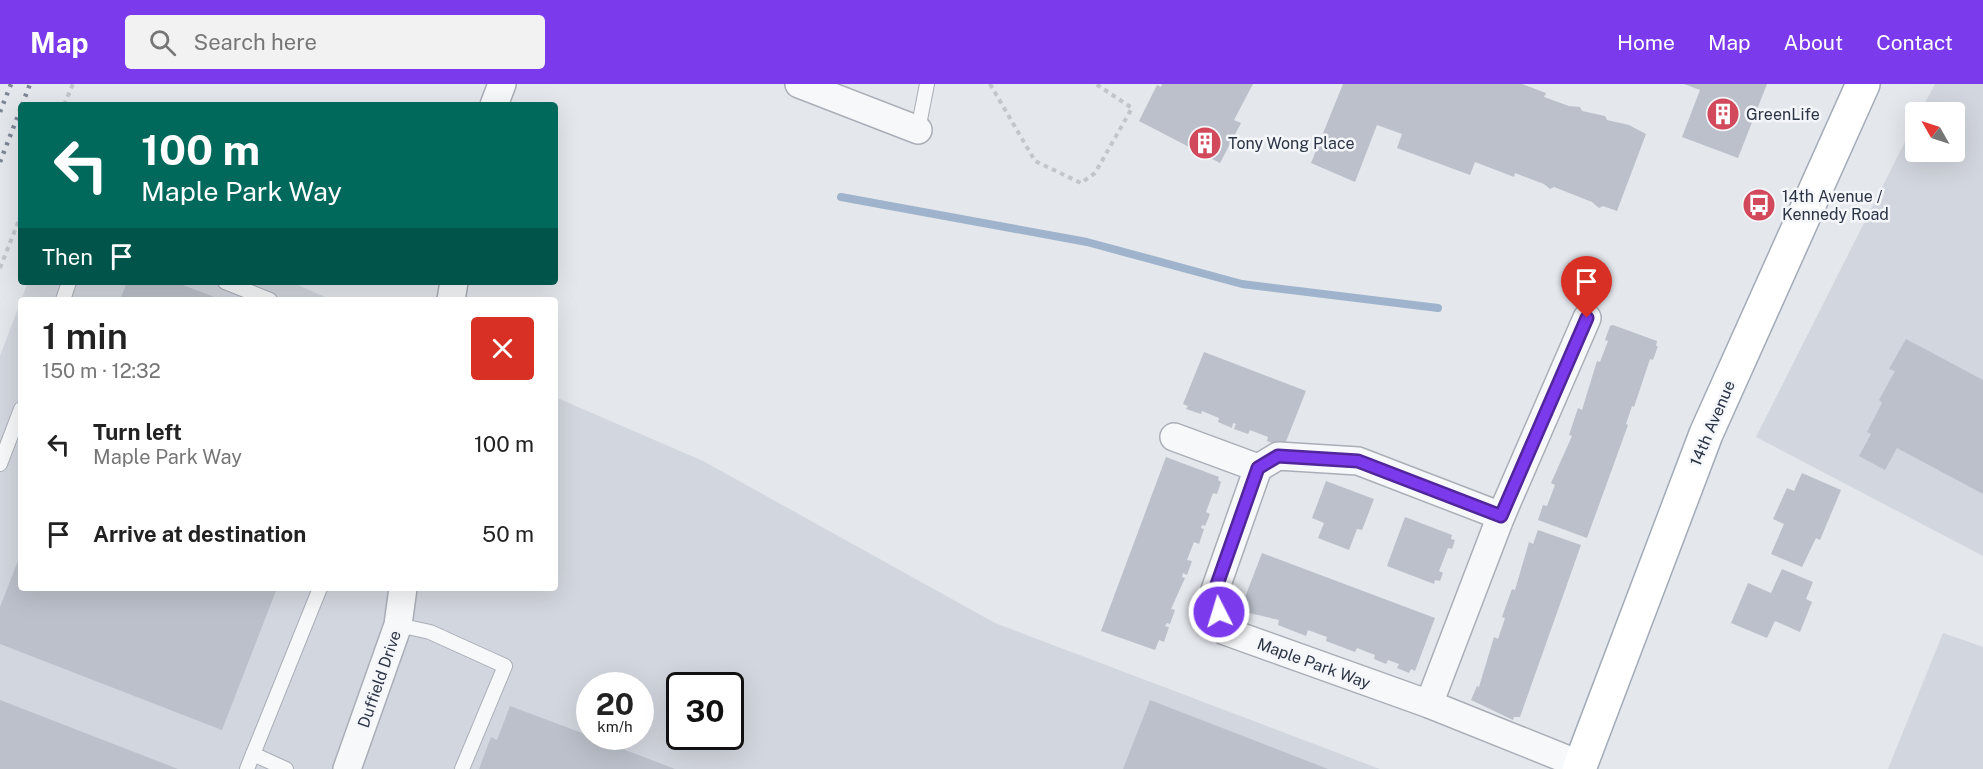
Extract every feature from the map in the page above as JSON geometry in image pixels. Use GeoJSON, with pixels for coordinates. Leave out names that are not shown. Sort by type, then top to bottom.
{"type":"FeatureCollection","features":[{"type":"Feature","properties":{"kind":"main road","name":"14th Avenue"},"geometry":{"type":"LineString","coordinates":[[1580,767],[1706,434],[1863,84]]}},
{"type":"Feature","properties":{"kind":"street"},"geometry":{"type":"LineString","coordinates":[[495,102],[502,84]]}},
{"type":"Feature","properties":{"kind":"street"},"geometry":{"type":"LineString","coordinates":[[799,84],[918,130]]}},
{"type":"Feature","properties":{"kind":"street"},"geometry":{"type":"LineString","coordinates":[[1429,704],[1501,516],[1587,318]]}},
{"type":"Feature","properties":{"kind":"street"},"geometry":{"type":"LineString","coordinates":[[1174,436],[1258,468],[1278,456],[1358,461],[1501,516]]}},
{"type":"Feature","properties":{"kind":"street","name":"Maple Park Way"},"geometry":{"type":"LineString","coordinates":[[1258,468],[1214,593],[1225,632],[1429,704],[1580,767]]}},
{"type":"Feature","properties":{"kind":"street","name":"Duffield Drive"},"geometry":{"type":"LineString","coordinates":[[346,769],[398,625],[403,591]]}},
{"type":"Feature","properties":{"kind":"lane"},"geometry":{"type":"LineString","coordinates":[[918,130],[927,84]]}},
{"type":"Feature","properties":{"kind":"lane"},"geometry":{"type":"LineString","coordinates":[[232,285],[262,297]]}},
{"type":"Feature","properties":{"kind":"lane"},"geometry":{"type":"LineString","coordinates":[[0,464],[18,417]]}},
{"type":"Feature","properties":{"kind":"lane"},"geometry":{"type":"LineString","coordinates":[[247,769],[319,591]]}},
{"type":"Feature","properties":{"kind":"lane"},"geometry":{"type":"LineString","coordinates":[[398,625],[430,632],[506,666],[462,769]]}},
{"type":"Feature","properties":{"kind":"lane"},"geometry":{"type":"LineString","coordinates":[[253,754],[286,769]]}},
{"type":"Feature","properties":{"kind":"path"},"geometry":{"type":"LineString","coordinates":[[65,102],[73,84]]}},
{"type":"Feature","properties":{"kind":"path"},"geometry":{"type":"LineString","coordinates":[[990,84],[1035,160],[1080,183],[1095,173],[1132,108],[1096,84]]}},
{"type":"Feature","properties":{"kind":"path"},"geometry":{"type":"LineString","coordinates":[[0,268],[18,223]]}},
{"type":"Feature","properties":{"kind":"shaded area"},"geometry":{"type":"Polygon","coordinates":[[[1935,84],[1983,84],[1983,556],[1756,437],[1905,142],[1905,162],[1965,162],[1965,102],[1925,102],[1935,84]]]}},
{"type":"Feature","properties":{"kind":"shaded area"},"geometry":{"type":"Polygon","coordinates":[[[27,285],[298,285],[325,297],[22,297],[27,285]]]}},
{"type":"Feature","properties":{"kind":"shaded area"},"geometry":{"type":"Polygon","coordinates":[[[18,308],[18,591],[558,591],[558,398],[703,461],[995,623],[1380,769],[0,769],[0,356],[18,308]]]}},
{"type":"Feature","properties":{"kind":"shaded area"},"geometry":{"type":"Polygon","coordinates":[[[1943,633],[1983,647],[1983,769],[1888,769],[1943,633]]]}},
{"type":"Feature","properties":{"kind":"building","name":"Tony Wong Place"},"geometry":{"type":"Polygon","coordinates":[[[1162,84],[1253,84],[1234,120],[1241,123],[1220,163],[1139,121],[1157,85],[1161,87],[1162,84]]]}},
{"type":"Feature","properties":{"kind":"building"},"geometry":{"type":"Polygon","coordinates":[[[1343,84],[1522,84],[1546,93],[1544,97],[1569,106],[1580,107],[1582,111],[1605,116],[1607,120],[1629,125],[1646,134],[1617,211],[1603,206],[1599,208],[1592,202],[1554,187],[1550,189],[1544,184],[1515,173],[1514,177],[1475,162],[1470,175],[1397,148],[1402,134],[1377,125],[1355,182],[1311,163],[1343,84]]]}},
{"type":"Feature","properties":{"kind":"building","name":"GreenLife"},"geometry":{"type":"Polygon","coordinates":[[[1684,84],[1767,84],[1738,158],[1682,137],[1700,90],[1684,84]]]}},
{"type":"Feature","properties":{"kind":"building"},"geometry":{"type":"Polygon","coordinates":[[[126,285],[183,285],[214,297],[121,297],[126,285]]]}},
{"type":"Feature","properties":{"kind":"building"},"geometry":{"type":"Polygon","coordinates":[[[1613,325],[1657,341],[1656,346],[1658,346],[1653,360],[1650,359],[1634,407],[1632,406],[1626,424],[1628,425],[1587,538],[1538,520],[1543,505],[1547,506],[1555,485],[1551,483],[1572,436],[1569,435],[1578,408],[1582,410],[1597,361],[1600,362],[1608,341],[1605,340],[1610,326],[1613,325]]]}},
{"type":"Feature","properties":{"kind":"building"},"geometry":{"type":"Polygon","coordinates":[[[1906,339],[1983,380],[1983,494],[1897,448],[1885,470],[1859,456],[1871,434],[1867,432],[1882,403],[1879,400],[1895,371],[1889,369],[1906,339]]]}},
{"type":"Feature","properties":{"kind":"building"},"geometry":{"type":"Polygon","coordinates":[[[1204,352],[1306,391],[1285,444],[1280,446],[1267,441],[1268,437],[1250,430],[1248,434],[1234,429],[1236,424],[1233,423],[1232,428],[1218,422],[1219,418],[1202,411],[1201,414],[1186,409],[1188,406],[1183,404],[1204,352]]]}},
{"type":"Feature","properties":{"kind":"building"},"geometry":{"type":"Polygon","coordinates":[[[1166,457],[1219,477],[1218,480],[1221,482],[1217,494],[1213,493],[1206,512],[1210,514],[1205,526],[1202,525],[1201,528],[1204,529],[1199,544],[1194,542],[1187,560],[1192,561],[1187,575],[1183,573],[1182,577],[1185,578],[1171,609],[1175,610],[1170,624],[1167,623],[1165,626],[1169,627],[1164,642],[1159,640],[1155,650],[1101,631],[1166,457]]]}},
{"type":"Feature","properties":{"kind":"building"},"geometry":{"type":"Polygon","coordinates":[[[1802,473],[1841,490],[1820,540],[1816,538],[1802,567],[1771,554],[1784,524],[1773,519],[1787,488],[1794,491],[1802,473]]]}},
{"type":"Feature","properties":{"kind":"building"},"geometry":{"type":"Polygon","coordinates":[[[1326,481],[1374,499],[1362,530],[1357,529],[1349,550],[1318,538],[1324,523],[1312,518],[1326,481]]]}},
{"type":"Feature","properties":{"kind":"building"},"geometry":{"type":"Polygon","coordinates":[[[1405,517],[1452,535],[1451,539],[1455,540],[1452,549],[1448,548],[1439,571],[1443,573],[1440,581],[1435,580],[1434,584],[1387,566],[1405,517]]]}},
{"type":"Feature","properties":{"kind":"building"},"geometry":{"type":"Polygon","coordinates":[[[1538,530],[1581,545],[1520,717],[1514,717],[1513,720],[1471,700],[1477,686],[1479,687],[1494,637],[1498,639],[1505,618],[1502,617],[1512,589],[1515,590],[1529,542],[1533,544],[1538,530]]]}},
{"type":"Feature","properties":{"kind":"building"},"geometry":{"type":"Polygon","coordinates":[[[1262,553],[1435,618],[1415,671],[1411,669],[1409,673],[1397,668],[1399,664],[1388,660],[1386,664],[1374,659],[1375,655],[1357,648],[1355,652],[1326,641],[1327,637],[1308,630],[1306,636],[1278,625],[1279,620],[1245,612],[1247,607],[1242,605],[1262,553]]]}},
{"type":"Feature","properties":{"kind":"building"},"geometry":{"type":"Polygon","coordinates":[[[18,561],[18,591],[276,591],[222,730],[0,644],[0,607],[18,561]]]}},
{"type":"Feature","properties":{"kind":"building"},"geometry":{"type":"Polygon","coordinates":[[[1782,569],[1813,582],[1806,599],[1812,602],[1800,632],[1775,621],[1767,638],[1731,623],[1748,583],[1771,593],[1782,569]]]}},
{"type":"Feature","properties":{"kind":"building"},"geometry":{"type":"Polygon","coordinates":[[[0,700],[178,769],[0,769],[0,700]]]}},
{"type":"Feature","properties":{"kind":"building"},"geometry":{"type":"Polygon","coordinates":[[[1150,700],[1328,769],[1123,769],[1150,700]]]}},
{"type":"Feature","properties":{"kind":"building"},"geometry":{"type":"Polygon","coordinates":[[[510,706],[576,731],[576,750],[625,750],[675,769],[479,769],[491,737],[497,740],[510,706]]]}},
{"type":"Feature","properties":{"kind":"waterway"},"geometry":{"type":"LineString","coordinates":[[841,197],[1087,242],[1242,284],[1438,308]]}},
{"type":"Feature","properties":{"kind":"railway"},"geometry":{"type":"LineString","coordinates":[[0,112],[11,84]]}},
{"type":"Feature","properties":{"kind":"railway"},"geometry":{"type":"LineString","coordinates":[[23,102],[30,84]]}},
{"type":"Feature","properties":{"kind":"railway"},"geometry":{"type":"LineString","coordinates":[[0,162],[18,116]]}},
{"type":"Feature","properties":{"kind":"place","name":"GreenLife"},"geometry":{"type":"Point","coordinates":[1723,114]}},
{"type":"Feature","properties":{"kind":"place","name":"Tony Wong Place"},"geometry":{"type":"Point","coordinates":[1205,143]}},
{"type":"Feature","properties":{"kind":"place","name":"14th Avenue / Kennedy Road"},"geometry":{"type":"Point","coordinates":[1759,205]}},
{"type":"Feature","properties":{"kind":"route"},"geometry":{"type":"LineString","coordinates":[[1219,612],[1214,593],[1258,468],[1278,456],[1358,461],[1501,516],[1587,318]]}}]}
